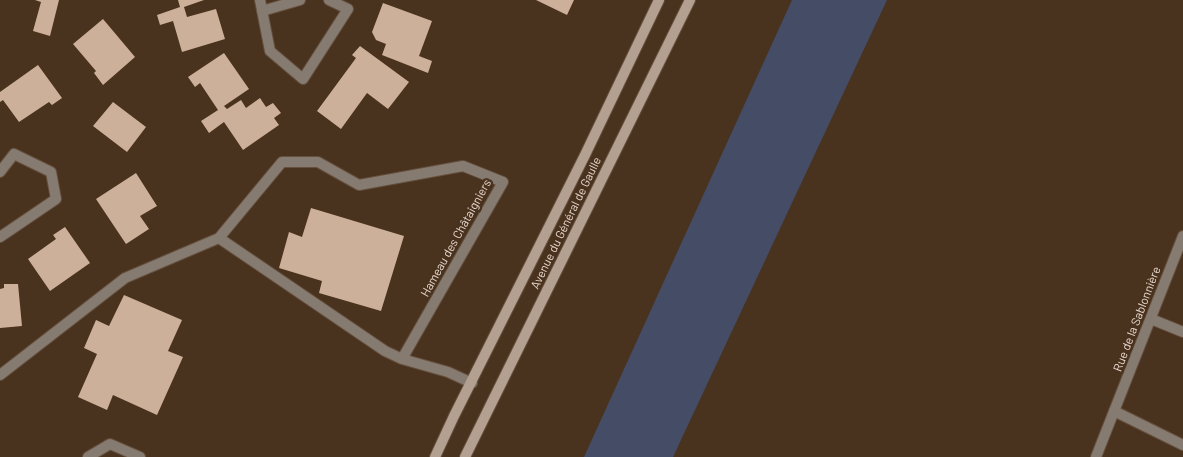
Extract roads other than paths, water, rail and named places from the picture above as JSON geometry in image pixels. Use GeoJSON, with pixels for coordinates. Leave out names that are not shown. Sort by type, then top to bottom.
{"type":"FeatureCollection","features":[{"type":"Feature","properties":{"kind":"main road","name":"Avenue du Général de Gaulle"},"geometry":{"type":"LineString","coordinates":[[435,457],[585,155],[659,0]]}},
{"type":"Feature","properties":{"kind":"main road","name":"Avenue du Général de Gaulle"},"geometry":{"type":"LineString","coordinates":[[465,457],[690,0]]}},
{"type":"Feature","properties":{"kind":"street"},"geometry":{"type":"LineString","coordinates":[[260,0],[270,51],[303,78],[348,9],[328,0]]}},
{"type":"Feature","properties":{"kind":"street"},"geometry":{"type":"LineString","coordinates":[[262,11],[300,0]]}},
{"type":"Feature","properties":{"kind":"street"},"geometry":{"type":"LineString","coordinates":[[0,172],[14,154],[51,172],[56,198],[0,237]]}},
{"type":"Feature","properties":{"kind":"street","name":"Hameau des Châtaigniers"},"geometry":{"type":"LineString","coordinates":[[0,375],[125,278],[219,238],[282,162],[318,162],[359,185],[463,166],[503,182],[402,358]]}},
{"type":"Feature","properties":{"kind":"street","name":"Rue de la Sablonnière"},"geometry":{"type":"LineString","coordinates":[[1096,457],[1183,236]]}},
{"type":"Feature","properties":{"kind":"street"},"geometry":{"type":"LineString","coordinates":[[219,238],[386,352],[448,372],[472,383]]}},
{"type":"Feature","properties":{"kind":"street"},"geometry":{"type":"LineString","coordinates":[[1151,319],[1183,332]]}},
{"type":"Feature","properties":{"kind":"street"},"geometry":{"type":"LineString","coordinates":[[1114,411],[1183,446]]}},
{"type":"Feature","properties":{"kind":"street"},"geometry":{"type":"LineString","coordinates":[[88,457],[110,444],[140,457]]}}]}
